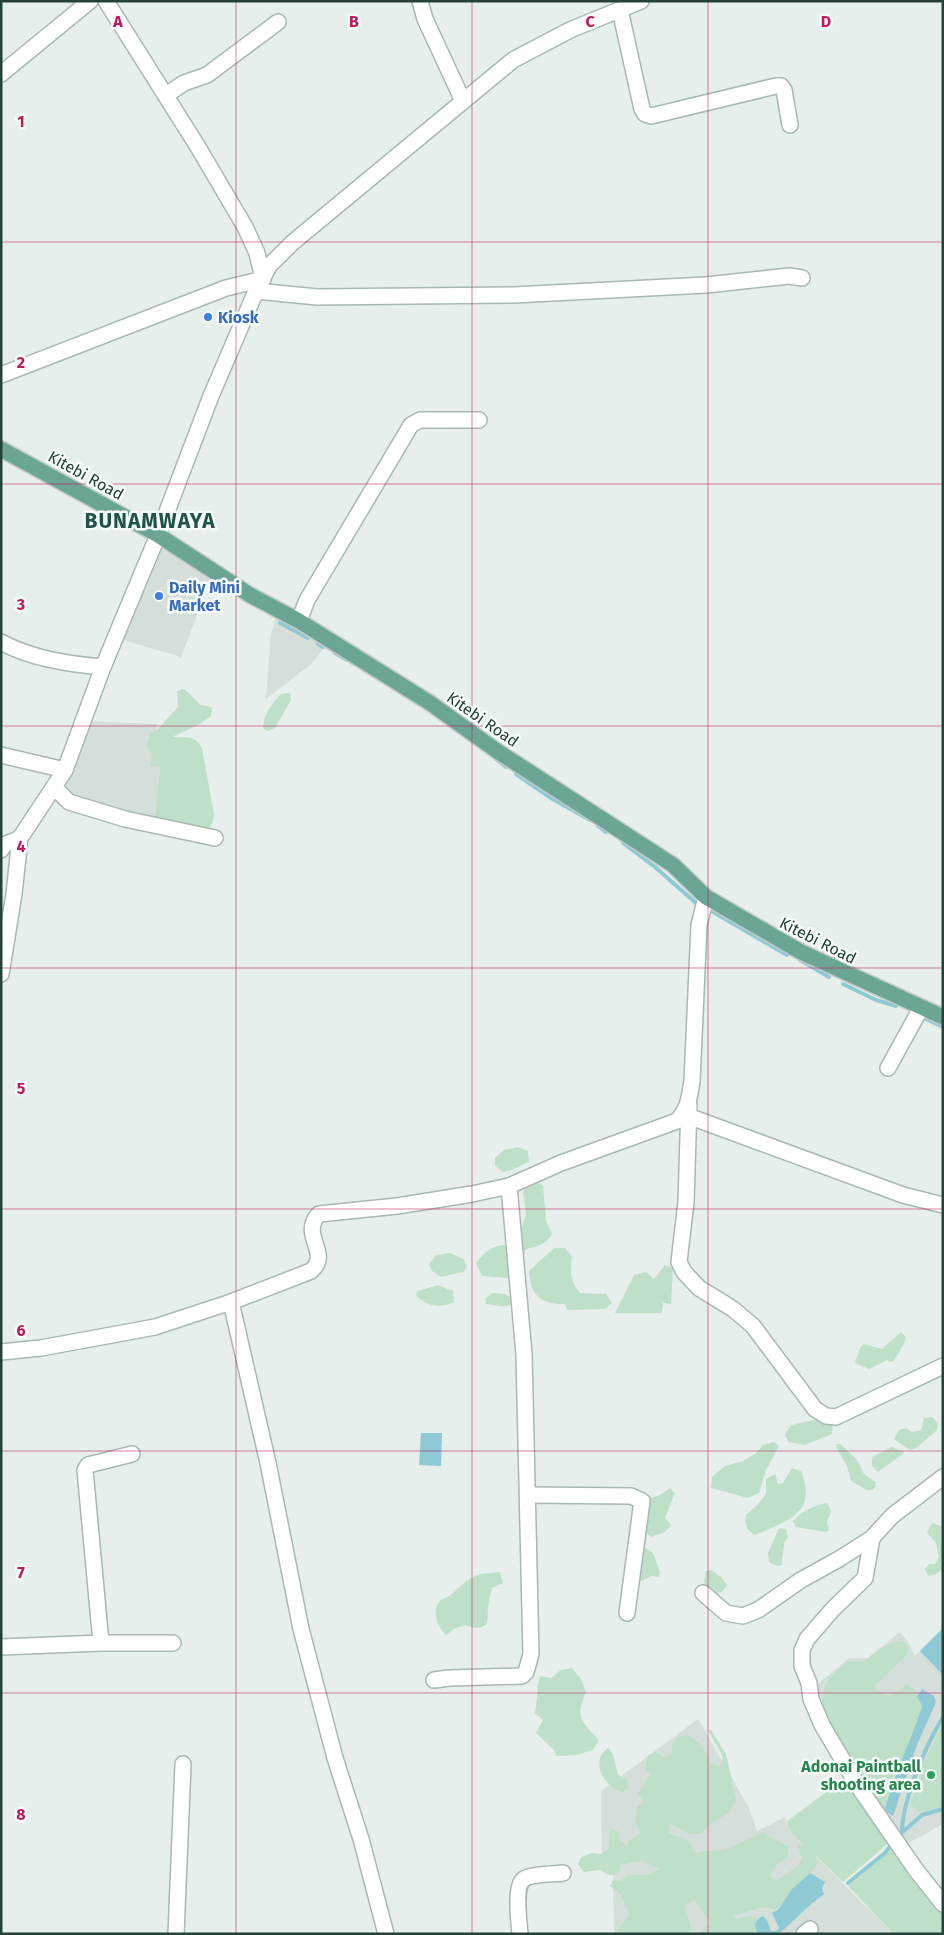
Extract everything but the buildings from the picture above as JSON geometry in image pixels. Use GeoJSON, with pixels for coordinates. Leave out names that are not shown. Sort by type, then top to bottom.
{"type":"FeatureCollection","features":[{"type":"Feature","properties":{"kind":"main road","name":"Kitebi Road"},"geometry":{"type":"LineString","coordinates":[[1,448],[158,535],[250,595],[299,621],[430,703],[505,756],[673,865],[706,898],[801,952],[919,1012],[943,1017]]}},
{"type":"Feature","properties":{"kind":"street"},"geometry":{"type":"LineString","coordinates":[[1,74],[90,1]]}},
{"type":"Feature","properties":{"kind":"street"},"geometry":{"type":"LineString","coordinates":[[106,1],[166,95],[245,227],[257,253],[260,285]]}},
{"type":"Feature","properties":{"kind":"street"},"geometry":{"type":"LineString","coordinates":[[420,1],[426,19],[463,101]]}},
{"type":"Feature","properties":{"kind":"street"},"geometry":{"type":"LineString","coordinates":[[1,974],[14,894],[20,838],[65,770],[103,668],[158,535],[211,396],[270,266],[292,243],[513,60],[570,30],[641,1]]}},
{"type":"Feature","properties":{"kind":"street"},"geometry":{"type":"LineString","coordinates":[[620,10],[642,109],[645,114],[651,116],[781,86],[784,90],[790,125]]}},
{"type":"Feature","properties":{"kind":"street"},"geometry":{"type":"LineString","coordinates":[[166,95],[184,83],[207,75],[278,22]]}},
{"type":"Feature","properties":{"kind":"street"},"geometry":{"type":"LineString","coordinates":[[1,375],[226,288],[260,285],[317,297],[514,295],[706,285],[790,276],[802,278]]}},
{"type":"Feature","properties":{"kind":"street"},"geometry":{"type":"LineString","coordinates":[[299,621],[307,600],[412,425],[420,420],[479,420]]}},
{"type":"Feature","properties":{"kind":"street"},"geometry":{"type":"LineString","coordinates":[[1,642],[19,652],[103,668]]}},
{"type":"Feature","properties":{"kind":"street"},"geometry":{"type":"LineString","coordinates":[[1,755],[65,770]]}},
{"type":"Feature","properties":{"kind":"street"},"geometry":{"type":"LineString","coordinates":[[54,788],[69,802],[125,819],[215,838]]}},
{"type":"Feature","properties":{"kind":"street"},"geometry":{"type":"LineString","coordinates":[[2,847],[20,838]]}},
{"type":"Feature","properties":{"kind":"street"},"geometry":{"type":"LineString","coordinates":[[706,898],[699,926],[692,1081],[688,1110],[686,1202],[679,1262],[684,1272],[699,1288],[733,1309],[753,1326],[815,1408],[826,1416],[836,1417],[943,1366]]}},
{"type":"Feature","properties":{"kind":"street"},"geometry":{"type":"LineString","coordinates":[[888,1068],[919,1012]]}},
{"type":"Feature","properties":{"kind":"street"},"geometry":{"type":"LineString","coordinates":[[1,1352],[41,1348],[155,1327],[231,1302],[311,1270],[317,1265],[319,1258],[312,1231],[312,1221],[319,1214],[397,1206],[509,1186],[562,1163],[677,1121],[688,1110]]}},
{"type":"Feature","properties":{"kind":"street"},"geometry":{"type":"LineString","coordinates":[[688,1110],[903,1194],[943,1205]]}},
{"type":"Feature","properties":{"kind":"street"},"geometry":{"type":"LineString","coordinates":[[434,1680],[522,1676],[526,1672],[531,1654],[524,1354],[509,1186]]}},
{"type":"Feature","properties":{"kind":"street"},"geometry":{"type":"LineString","coordinates":[[231,1302],[268,1463],[301,1628],[335,1758],[361,1839],[386,1934]]}},
{"type":"Feature","properties":{"kind":"street"},"geometry":{"type":"LineString","coordinates":[[101,1643],[85,1470],[88,1465],[132,1454]]}},
{"type":"Feature","properties":{"kind":"street"},"geometry":{"type":"LineString","coordinates":[[703,1593],[726,1613],[743,1616],[758,1610],[801,1580],[872,1538],[892,1516],[943,1478]]}},
{"type":"Feature","properties":{"kind":"street"},"geometry":{"type":"LineString","coordinates":[[528,1495],[630,1496],[642,1501],[627,1612]]}},
{"type":"Feature","properties":{"kind":"street"},"geometry":{"type":"LineString","coordinates":[[872,1538],[865,1578],[807,1639],[802,1650],[802,1666],[809,1683],[811,1699],[822,1725],[858,1786],[916,1870],[943,1904]]}},
{"type":"Feature","properties":{"kind":"street"},"geometry":{"type":"LineString","coordinates":[[1,1647],[101,1643],[173,1644]]}},
{"type":"Feature","properties":{"kind":"street"},"geometry":{"type":"LineString","coordinates":[[176,1934],[183,1764]]}},
{"type":"Feature","properties":{"kind":"street"},"geometry":{"type":"LineString","coordinates":[[520,1934],[518,1893],[520,1883],[530,1877],[563,1873]]}},
{"type":"Feature","properties":{"kind":"shaded area"},"geometry":{"type":"Polygon","coordinates":[[[163,547],[212,576],[181,657],[120,639],[159,548],[163,547]]]}},
{"type":"Feature","properties":{"kind":"shaded area"},"geometry":{"type":"Polygon","coordinates":[[[276,618],[326,646],[311,664],[266,699],[271,634],[276,618]]]}},
{"type":"Feature","properties":{"kind":"shaded area"},"geometry":{"type":"Polygon","coordinates":[[[87,721],[157,724],[150,766],[160,767],[155,823],[80,802],[61,784],[87,721]]]}},
{"type":"Feature","properties":{"kind":"shaded area"},"geometry":{"type":"Polygon","coordinates":[[[943,1628],[943,1824],[903,1846],[821,1710],[814,1687],[849,1658],[868,1658],[900,1632],[915,1656],[943,1628]]]}},
{"type":"Feature","properties":{"kind":"shaded area"},"geometry":{"type":"Polygon","coordinates":[[[698,1719],[749,1808],[757,1831],[785,1817],[790,1831],[894,1934],[614,1934],[613,1868],[602,1867],[601,1791],[698,1719]]]}},
{"type":"Feature","properties":{"kind":"green space"},"geometry":{"type":"Polygon","coordinates":[[[184,689],[201,705],[212,707],[211,716],[198,725],[172,737],[193,739],[202,748],[214,814],[212,825],[204,832],[155,819],[160,767],[150,766],[152,752],[147,746],[150,734],[158,729],[178,707],[177,691],[184,689]]]}},
{"type":"Feature","properties":{"kind":"green space"},"geometry":{"type":"Polygon","coordinates":[[[290,693],[291,700],[275,728],[267,731],[263,728],[269,710],[281,694],[290,693]]]}},
{"type":"Feature","properties":{"kind":"green space"},"geometry":{"type":"Polygon","coordinates":[[[518,1147],[528,1151],[529,1162],[503,1172],[495,1166],[495,1158],[504,1150],[518,1147]]]}},
{"type":"Feature","properties":{"kind":"green space"},"geometry":{"type":"Polygon","coordinates":[[[533,1182],[543,1185],[546,1221],[552,1234],[550,1238],[538,1246],[526,1249],[514,1281],[509,1278],[482,1276],[476,1263],[490,1249],[500,1245],[520,1243],[520,1233],[526,1215],[523,1191],[533,1182]]]}},
{"type":"Feature","properties":{"kind":"green space"},"geometry":{"type":"Polygon","coordinates":[[[554,1248],[565,1248],[572,1257],[572,1276],[574,1284],[580,1293],[606,1294],[612,1303],[605,1309],[567,1310],[565,1304],[549,1303],[538,1297],[532,1286],[529,1271],[554,1248]]]}},
{"type":"Feature","properties":{"kind":"green space"},"geometry":{"type":"Polygon","coordinates":[[[450,1253],[464,1259],[467,1268],[463,1272],[441,1277],[432,1271],[429,1264],[436,1255],[450,1253]]]}},
{"type":"Feature","properties":{"kind":"green space"},"geometry":{"type":"Polygon","coordinates":[[[665,1265],[673,1268],[671,1304],[663,1303],[662,1313],[615,1313],[634,1275],[646,1272],[654,1279],[665,1265]]]}},
{"type":"Feature","properties":{"kind":"green space"},"geometry":{"type":"Polygon","coordinates":[[[438,1285],[453,1291],[454,1302],[439,1306],[424,1302],[416,1295],[418,1291],[438,1285]]]}},
{"type":"Feature","properties":{"kind":"green space"},"geometry":{"type":"Polygon","coordinates":[[[492,1293],[505,1294],[512,1298],[514,1303],[504,1306],[486,1304],[485,1299],[492,1293]]]}},
{"type":"Feature","properties":{"kind":"green space"},"geometry":{"type":"Polygon","coordinates":[[[901,1332],[906,1337],[893,1362],[887,1360],[869,1369],[855,1363],[860,1348],[864,1344],[882,1349],[901,1332]]]}},
{"type":"Feature","properties":{"kind":"green space"},"geometry":{"type":"Polygon","coordinates":[[[932,1417],[938,1423],[937,1430],[915,1449],[910,1450],[894,1439],[899,1430],[906,1428],[912,1432],[921,1430],[924,1418],[932,1417]]]}},
{"type":"Feature","properties":{"kind":"green space"},"geometry":{"type":"Polygon","coordinates":[[[824,1418],[833,1425],[832,1434],[805,1445],[788,1442],[785,1434],[791,1425],[824,1418]]]}},
{"type":"Feature","properties":{"kind":"green space"},"geometry":{"type":"Polygon","coordinates":[[[774,1442],[779,1446],[766,1470],[759,1493],[748,1498],[711,1488],[712,1477],[725,1466],[743,1461],[755,1454],[763,1445],[774,1442]]]}},
{"type":"Feature","properties":{"kind":"green space"},"geometry":{"type":"Polygon","coordinates":[[[836,1444],[840,1444],[848,1451],[858,1462],[864,1473],[876,1482],[873,1490],[867,1490],[851,1481],[847,1466],[836,1444]]]}},
{"type":"Feature","properties":{"kind":"green space"},"geometry":{"type":"Polygon","coordinates":[[[892,1447],[904,1452],[903,1454],[878,1472],[872,1466],[872,1457],[892,1447]]]}},
{"type":"Feature","properties":{"kind":"green space"},"geometry":{"type":"Polygon","coordinates":[[[792,1468],[801,1471],[806,1497],[803,1506],[797,1514],[789,1519],[755,1535],[746,1526],[746,1515],[766,1494],[766,1479],[775,1474],[778,1484],[783,1483],[792,1468]]]}},
{"type":"Feature","properties":{"kind":"green space"},"geometry":{"type":"Polygon","coordinates":[[[670,1488],[675,1493],[665,1518],[671,1525],[665,1532],[651,1537],[644,1531],[650,1498],[660,1495],[670,1488]]]}},
{"type":"Feature","properties":{"kind":"green space"},"geometry":{"type":"Polygon","coordinates":[[[827,1503],[831,1511],[827,1522],[829,1530],[826,1532],[796,1527],[793,1521],[804,1511],[827,1503]]]}},
{"type":"Feature","properties":{"kind":"green space"},"geometry":{"type":"Polygon","coordinates":[[[932,1523],[943,1527],[943,1569],[936,1574],[928,1576],[925,1569],[929,1564],[935,1564],[939,1557],[936,1543],[927,1533],[932,1523]]]}},
{"type":"Feature","properties":{"kind":"green space"},"geometry":{"type":"Polygon","coordinates":[[[779,1528],[786,1529],[788,1537],[784,1543],[782,1565],[777,1566],[769,1562],[768,1553],[779,1528]]]}},
{"type":"Feature","properties":{"kind":"green space"},"geometry":{"type":"Polygon","coordinates":[[[646,1548],[653,1553],[660,1572],[659,1577],[651,1576],[642,1581],[637,1579],[641,1553],[646,1548]]]}},
{"type":"Feature","properties":{"kind":"green space"},"geometry":{"type":"Polygon","coordinates":[[[711,1570],[721,1577],[727,1585],[723,1591],[717,1594],[710,1591],[704,1582],[706,1571],[711,1570]]]}},
{"type":"Feature","properties":{"kind":"green space"},"geometry":{"type":"Polygon","coordinates":[[[500,1572],[503,1583],[492,1588],[487,1624],[476,1628],[465,1625],[454,1629],[446,1635],[440,1628],[436,1618],[436,1608],[441,1600],[451,1595],[477,1575],[500,1572]]]}},
{"type":"Feature","properties":{"kind":"green space"},"geometry":{"type":"Polygon","coordinates":[[[896,1641],[905,1642],[908,1649],[907,1655],[875,1685],[876,1690],[888,1695],[898,1691],[907,1684],[923,1697],[924,1710],[895,1775],[885,1810],[879,1809],[822,1709],[826,1686],[835,1672],[848,1661],[863,1662],[881,1648],[896,1641]]]}},
{"type":"Feature","properties":{"kind":"green space"},"geometry":{"type":"Polygon","coordinates":[[[572,1668],[581,1679],[586,1692],[581,1707],[582,1718],[599,1740],[593,1750],[576,1755],[556,1756],[554,1750],[536,1733],[543,1720],[535,1713],[539,1681],[540,1676],[551,1678],[561,1670],[572,1668]]]}},
{"type":"Feature","properties":{"kind":"green space","name":"Adonai Paintball shooting area"},"geometry":{"type":"Polygon","coordinates":[[[943,1724],[943,1807],[919,1812],[910,1804],[923,1763],[943,1724]]]}},
{"type":"Feature","properties":{"kind":"green space"},"geometry":{"type":"Polygon","coordinates":[[[708,1730],[711,1730],[726,1754],[736,1800],[732,1808],[725,1815],[713,1822],[700,1834],[689,1834],[670,1824],[669,1833],[689,1841],[695,1854],[730,1848],[763,1833],[789,1847],[787,1858],[772,1871],[771,1878],[777,1880],[795,1868],[802,1859],[798,1846],[803,1844],[790,1831],[787,1821],[848,1776],[891,1841],[843,1882],[816,1856],[817,1864],[792,1889],[778,1910],[763,1907],[733,1916],[737,1919],[750,1916],[759,1918],[755,1924],[757,1934],[700,1934],[711,1923],[694,1899],[685,1906],[692,1934],[615,1934],[629,1915],[620,1893],[610,1886],[613,1880],[621,1881],[628,1875],[645,1875],[660,1869],[641,1861],[620,1865],[620,1870],[615,1875],[609,1875],[600,1870],[584,1872],[578,1864],[581,1857],[592,1853],[602,1854],[609,1848],[610,1829],[618,1831],[620,1840],[627,1847],[629,1841],[641,1832],[635,1823],[637,1807],[643,1802],[638,1793],[650,1775],[645,1768],[648,1755],[656,1752],[664,1757],[672,1754],[672,1745],[676,1738],[689,1735],[700,1744],[711,1762],[720,1767],[723,1757],[708,1730]]]}},
{"type":"Feature","properties":{"kind":"green space"},"geometry":{"type":"Polygon","coordinates":[[[608,1748],[613,1754],[618,1775],[627,1779],[629,1789],[623,1792],[613,1788],[602,1775],[599,1764],[601,1757],[608,1748]]]}},
{"type":"Feature","properties":{"kind":"green space"},"geometry":{"type":"Polygon","coordinates":[[[895,1847],[943,1912],[943,1934],[894,1934],[848,1886],[895,1847]]]}},
{"type":"Feature","properties":{"kind":"water"},"geometry":{"type":"Polygon","coordinates":[[[421,1433],[442,1433],[441,1466],[419,1465],[421,1433]]]}},
{"type":"Feature","properties":{"kind":"water"},"geometry":{"type":"Polygon","coordinates":[[[943,1628],[943,1675],[920,1651],[943,1628]]]}},
{"type":"Feature","properties":{"kind":"water"},"geometry":{"type":"Polygon","coordinates":[[[922,1689],[934,1696],[936,1702],[917,1745],[893,1816],[885,1811],[886,1805],[922,1706],[917,1696],[922,1689]]]}},
{"type":"Feature","properties":{"kind":"water"},"geometry":{"type":"Polygon","coordinates":[[[810,1873],[825,1882],[822,1888],[824,1894],[779,1934],[757,1934],[755,1924],[763,1916],[767,1920],[771,1931],[776,1931],[779,1928],[772,1913],[778,1910],[792,1889],[810,1873]]]}},
{"type":"Feature","properties":{"kind":"waterway"},"geometry":{"type":"LineString","coordinates":[[280,623],[308,638]]}},
{"type":"Feature","properties":{"kind":"waterway"},"geometry":{"type":"LineString","coordinates":[[318,644],[323,647]]}},
{"type":"Feature","properties":{"kind":"waterway"},"geometry":{"type":"LineString","coordinates":[[335,653],[347,660]]}},
{"type":"Feature","properties":{"kind":"waterway"},"geometry":{"type":"LineString","coordinates":[[495,758],[506,767]]}},
{"type":"Feature","properties":{"kind":"waterway"},"geometry":{"type":"LineString","coordinates":[[516,774],[551,798],[590,820]]}},
{"type":"Feature","properties":{"kind":"waterway"},"geometry":{"type":"LineString","coordinates":[[598,826],[606,832]]}},
{"type":"Feature","properties":{"kind":"waterway"},"geometry":{"type":"LineString","coordinates":[[623,843],[655,867],[696,903]]}},
{"type":"Feature","properties":{"kind":"waterway"},"geometry":{"type":"LineString","coordinates":[[708,909],[787,955]]}},
{"type":"Feature","properties":{"kind":"waterway"},"geometry":{"type":"LineString","coordinates":[[800,960],[829,977]]}},
{"type":"Feature","properties":{"kind":"waterway"},"geometry":{"type":"LineString","coordinates":[[843,984],[876,1000],[896,1006]]}},
{"type":"Feature","properties":{"kind":"waterway"},"geometry":{"type":"LineString","coordinates":[[920,1016],[943,1027]]}},
{"type":"Feature","properties":{"kind":"waterway"},"geometry":{"type":"LineString","coordinates":[[902,1831],[906,1803],[916,1772],[943,1717]]}},
{"type":"Feature","properties":{"kind":"waterway"},"geometry":{"type":"LineString","coordinates":[[897,1837],[922,1815],[943,1809]]}},
{"type":"Feature","properties":{"kind":"waterway"},"geometry":{"type":"LineString","coordinates":[[848,1883],[885,1853],[893,1843]]}},
{"type":"Feature","properties":{"kind":"place","name":"Kiosk"},"geometry":{"type":"Point","coordinates":[208,317]}},
{"type":"Feature","properties":{"kind":"place","name":"Daily Mini Market"},"geometry":{"type":"Point","coordinates":[159,596]}},
{"type":"Feature","properties":{"kind":"place","name":"Adonai Paintball shooting area"},"geometry":{"type":"Point","coordinates":[931,1775]}},
{"type":"Feature","properties":{"kind":"district","name":"BUNAMWAYA"},"geometry":{"type":"Point","coordinates":[150,521]}}]}
